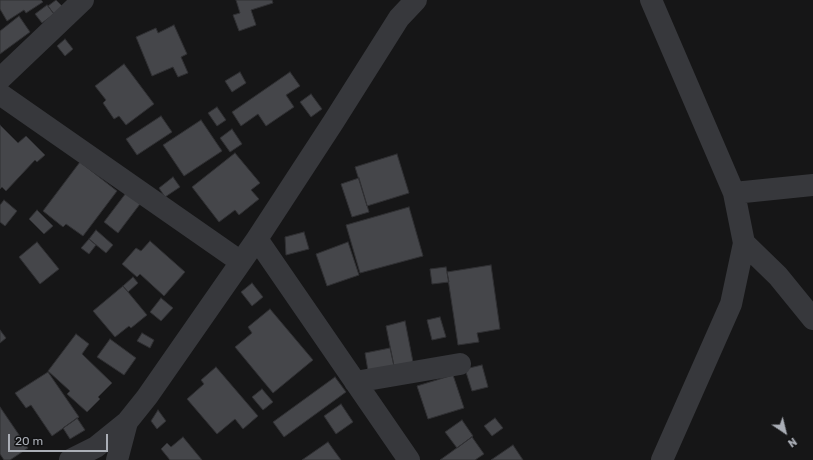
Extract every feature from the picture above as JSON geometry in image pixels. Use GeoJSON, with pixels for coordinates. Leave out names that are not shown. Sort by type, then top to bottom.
{"type":"FeatureCollection","features":[{"type":"Feature","properties":{"kind":"street"},"geometry":{"type":"LineString","coordinates":[[0,79],[83,0]]}},
{"type":"Feature","properties":{"kind":"street"},"geometry":{"type":"LineString","coordinates":[[70,460],[96,447],[127,422],[147,397],[257,239],[334,121],[399,9],[416,0]]}},
{"type":"Feature","properties":{"kind":"street"},"geometry":{"type":"LineString","coordinates":[[651,0],[734,193],[744,243],[731,304],[662,460]]}},
{"type":"Feature","properties":{"kind":"street"},"geometry":{"type":"LineString","coordinates":[[0,94],[241,262]]}},
{"type":"Feature","properties":{"kind":"street"},"geometry":{"type":"LineString","coordinates":[[734,193],[813,185]]}},
{"type":"Feature","properties":{"kind":"street"},"geometry":{"type":"LineString","coordinates":[[257,239],[409,460]]}},
{"type":"Feature","properties":{"kind":"street"},"geometry":{"type":"LineString","coordinates":[[744,243],[778,276],[813,319]]}},
{"type":"Feature","properties":{"kind":"street"},"geometry":{"type":"LineString","coordinates":[[355,382],[460,364]]}},
{"type":"Feature","properties":{"kind":"street"},"geometry":{"type":"LineString","coordinates":[[118,460],[127,422]]}},
{"type":"Feature","properties":{"kind":"building"},"geometry":{"type":"Polygon","coordinates":[[[0,0],[41,0],[43,2],[26,13],[24,10],[7,21],[0,9],[0,0]]]}},
{"type":"Feature","properties":{"kind":"building"},"geometry":{"type":"Polygon","coordinates":[[[56,0],[63,7],[54,14],[48,6],[56,0]]]}},
{"type":"Feature","properties":{"kind":"building"},"geometry":{"type":"Polygon","coordinates":[[[236,0],[272,0],[273,3],[251,10],[256,25],[239,31],[233,15],[240,13],[236,0]]]}},
{"type":"Feature","properties":{"kind":"building"},"geometry":{"type":"Polygon","coordinates":[[[47,5],[54,14],[42,23],[35,14],[47,5]]]}},
{"type":"Feature","properties":{"kind":"building"},"geometry":{"type":"Polygon","coordinates":[[[19,16],[30,32],[0,54],[0,31],[19,16]]]}},
{"type":"Feature","properties":{"kind":"building"},"geometry":{"type":"Polygon","coordinates":[[[174,25],[187,54],[181,57],[188,73],[178,77],[173,67],[152,76],[136,37],[156,28],[158,33],[174,25]]]}},
{"type":"Feature","properties":{"kind":"building"},"geometry":{"type":"Polygon","coordinates":[[[65,39],[73,49],[65,56],[57,46],[65,39]]]}},
{"type":"Feature","properties":{"kind":"building"},"geometry":{"type":"Polygon","coordinates":[[[124,64],[154,104],[126,125],[119,116],[114,119],[103,103],[106,100],[95,86],[124,64]]]}},
{"type":"Feature","properties":{"kind":"building"},"geometry":{"type":"Polygon","coordinates":[[[240,72],[246,83],[232,92],[225,81],[240,72]]]}},
{"type":"Feature","properties":{"kind":"building"},"geometry":{"type":"Polygon","coordinates":[[[290,72],[300,86],[286,95],[294,107],[266,126],[258,114],[241,126],[232,112],[290,72]]]}},
{"type":"Feature","properties":{"kind":"building"},"geometry":{"type":"Polygon","coordinates":[[[311,94],[322,109],[311,117],[300,102],[311,94]]]}},
{"type":"Feature","properties":{"kind":"building"},"geometry":{"type":"Polygon","coordinates":[[[217,107],[226,120],[217,126],[208,113],[217,107]]]}},
{"type":"Feature","properties":{"kind":"building"},"geometry":{"type":"Polygon","coordinates":[[[161,116],[172,132],[137,155],[126,139],[161,116]]]}},
{"type":"Feature","properties":{"kind":"building"},"geometry":{"type":"Polygon","coordinates":[[[201,120],[222,151],[184,176],[163,145],[201,120]]]}},
{"type":"Feature","properties":{"kind":"building"},"geometry":{"type":"Polygon","coordinates":[[[0,125],[18,143],[26,136],[45,155],[37,162],[35,160],[6,191],[2,187],[0,189],[0,125]]]}},
{"type":"Feature","properties":{"kind":"building"},"geometry":{"type":"Polygon","coordinates":[[[232,129],[242,144],[230,152],[220,138],[232,129]]]}},
{"type":"Feature","properties":{"kind":"building"},"geometry":{"type":"Polygon","coordinates":[[[235,153],[260,183],[251,190],[259,199],[239,215],[235,210],[219,222],[192,187],[235,153]]]}},
{"type":"Feature","properties":{"kind":"building"},"geometry":{"type":"Polygon","coordinates":[[[397,154],[409,193],[367,206],[355,167],[397,154]]]}},
{"type":"Feature","properties":{"kind":"building"},"geometry":{"type":"Polygon","coordinates":[[[80,162],[117,191],[83,236],[66,224],[63,227],[43,211],[80,162]]]}},
{"type":"Feature","properties":{"kind":"building"},"geometry":{"type":"Polygon","coordinates":[[[173,177],[180,187],[165,197],[159,188],[173,177]]]}},
{"type":"Feature","properties":{"kind":"building"},"geometry":{"type":"Polygon","coordinates":[[[359,178],[369,212],[352,217],[341,184],[359,178]]]}},
{"type":"Feature","properties":{"kind":"building"},"geometry":{"type":"Polygon","coordinates":[[[126,193],[140,204],[118,233],[104,222],[126,193]]]}},
{"type":"Feature","properties":{"kind":"building"},"geometry":{"type":"Polygon","coordinates":[[[4,200],[17,211],[5,226],[0,222],[0,205],[4,200]]]}},
{"type":"Feature","properties":{"kind":"building"},"geometry":{"type":"Polygon","coordinates":[[[409,207],[423,256],[360,273],[346,225],[409,207]]]}},
{"type":"Feature","properties":{"kind":"building"},"geometry":{"type":"Polygon","coordinates":[[[37,210],[53,226],[44,234],[29,219],[37,210]]]}},
{"type":"Feature","properties":{"kind":"building"},"geometry":{"type":"Polygon","coordinates":[[[96,230],[113,245],[106,253],[89,239],[96,230]]]}},
{"type":"Feature","properties":{"kind":"building"},"geometry":{"type":"Polygon","coordinates":[[[304,232],[309,249],[286,255],[285,237],[304,232]]]}},
{"type":"Feature","properties":{"kind":"building"},"geometry":{"type":"Polygon","coordinates":[[[89,239],[96,245],[89,254],[81,248],[89,239]]]}},
{"type":"Feature","properties":{"kind":"building"},"geometry":{"type":"Polygon","coordinates":[[[150,241],[185,272],[164,296],[140,274],[137,277],[122,264],[136,248],[141,251],[150,241]]]}},
{"type":"Feature","properties":{"kind":"building"},"geometry":{"type":"Polygon","coordinates":[[[37,242],[59,269],[40,284],[19,257],[37,242]]]}},
{"type":"Feature","properties":{"kind":"building"},"geometry":{"type":"Polygon","coordinates":[[[348,242],[359,275],[327,286],[316,254],[348,242]]]}},
{"type":"Feature","properties":{"kind":"building"},"geometry":{"type":"Polygon","coordinates":[[[491,265],[500,329],[477,333],[479,342],[458,345],[447,272],[491,265]]]}},
{"type":"Feature","properties":{"kind":"building"},"geometry":{"type":"Polygon","coordinates":[[[446,267],[449,282],[432,284],[430,269],[446,267]]]}},
{"type":"Feature","properties":{"kind":"building"},"geometry":{"type":"Polygon","coordinates":[[[133,277],[138,283],[128,292],[123,286],[133,277]]]}},
{"type":"Feature","properties":{"kind":"building"},"geometry":{"type":"Polygon","coordinates":[[[252,283],[263,297],[252,306],[241,292],[252,283]]]}},
{"type":"Feature","properties":{"kind":"building"},"geometry":{"type":"Polygon","coordinates":[[[123,286],[147,315],[131,328],[129,326],[115,337],[93,311],[123,286]]]}},
{"type":"Feature","properties":{"kind":"building"},"geometry":{"type":"Polygon","coordinates":[[[161,298],[173,308],[161,321],[150,312],[161,298]]]}},
{"type":"Feature","properties":{"kind":"building"},"geometry":{"type":"Polygon","coordinates":[[[270,309],[313,360],[273,393],[235,347],[252,333],[248,327],[270,309]]]}},
{"type":"Feature","properties":{"kind":"building"},"geometry":{"type":"Polygon","coordinates":[[[440,317],[446,337],[432,340],[427,320],[440,317]]]}},
{"type":"Feature","properties":{"kind":"building"},"geometry":{"type":"Polygon","coordinates":[[[405,321],[413,362],[394,366],[386,326],[405,321]]]}},
{"type":"Feature","properties":{"kind":"building"},"geometry":{"type":"Polygon","coordinates":[[[0,330],[6,338],[0,343],[0,330]]]}},
{"type":"Feature","properties":{"kind":"building"},"geometry":{"type":"Polygon","coordinates":[[[142,333],[154,340],[150,348],[137,341],[142,333]]]}},
{"type":"Feature","properties":{"kind":"building"},"geometry":{"type":"Polygon","coordinates":[[[76,334],[89,344],[82,354],[112,383],[98,397],[100,399],[87,412],[67,394],[70,391],[48,371],[76,334]]]}},
{"type":"Feature","properties":{"kind":"building"},"geometry":{"type":"Polygon","coordinates":[[[110,339],[136,358],[124,375],[97,357],[110,339]]]}},
{"type":"Feature","properties":{"kind":"building"},"geometry":{"type":"Polygon","coordinates":[[[390,348],[394,366],[368,371],[365,353],[390,348]]]}},
{"type":"Feature","properties":{"kind":"building"},"geometry":{"type":"Polygon","coordinates":[[[482,365],[488,387],[472,391],[465,369],[482,365]]]}},
{"type":"Feature","properties":{"kind":"building"},"geometry":{"type":"Polygon","coordinates":[[[216,367],[258,416],[243,429],[235,419],[217,434],[187,399],[204,384],[201,380],[216,367]]]}},
{"type":"Feature","properties":{"kind":"building"},"geometry":{"type":"Polygon","coordinates":[[[48,372],[79,417],[52,436],[31,405],[26,408],[15,393],[48,372]]]}},
{"type":"Feature","properties":{"kind":"building"},"geometry":{"type":"Polygon","coordinates":[[[453,375],[464,408],[428,419],[417,386],[453,375]]]}},
{"type":"Feature","properties":{"kind":"building"},"geometry":{"type":"Polygon","coordinates":[[[335,377],[346,392],[284,437],[273,422],[335,377]]]}},
{"type":"Feature","properties":{"kind":"building"},"geometry":{"type":"Polygon","coordinates":[[[262,389],[273,402],[263,410],[252,397],[262,389]]]}},
{"type":"Feature","properties":{"kind":"building"},"geometry":{"type":"Polygon","coordinates":[[[341,404],[353,422],[336,434],[324,416],[341,404]]]}},
{"type":"Feature","properties":{"kind":"building"},"geometry":{"type":"Polygon","coordinates":[[[0,407],[28,448],[10,460],[4,460],[0,454],[0,407]]]}},
{"type":"Feature","properties":{"kind":"building"},"geometry":{"type":"Polygon","coordinates":[[[158,410],[166,421],[157,429],[151,421],[158,410]]]}},
{"type":"Feature","properties":{"kind":"building"},"geometry":{"type":"Polygon","coordinates":[[[77,418],[85,430],[70,439],[63,428],[77,418]]]}},
{"type":"Feature","properties":{"kind":"building"},"geometry":{"type":"Polygon","coordinates":[[[495,418],[503,428],[492,436],[484,426],[495,418]]]}},
{"type":"Feature","properties":{"kind":"building"},"geometry":{"type":"Polygon","coordinates":[[[462,420],[473,436],[457,448],[445,432],[462,420]]]}},
{"type":"Feature","properties":{"kind":"building"},"geometry":{"type":"Polygon","coordinates":[[[183,437],[202,460],[170,460],[161,449],[167,443],[171,447],[183,437]]]}},
{"type":"Feature","properties":{"kind":"building"},"geometry":{"type":"Polygon","coordinates":[[[472,437],[484,454],[475,460],[440,460],[472,437]]]}},
{"type":"Feature","properties":{"kind":"building"},"geometry":{"type":"Polygon","coordinates":[[[328,442],[341,460],[302,460],[328,442]]]}},
{"type":"Feature","properties":{"kind":"building"},"geometry":{"type":"Polygon","coordinates":[[[513,445],[523,460],[491,460],[513,445]]]}}]}
